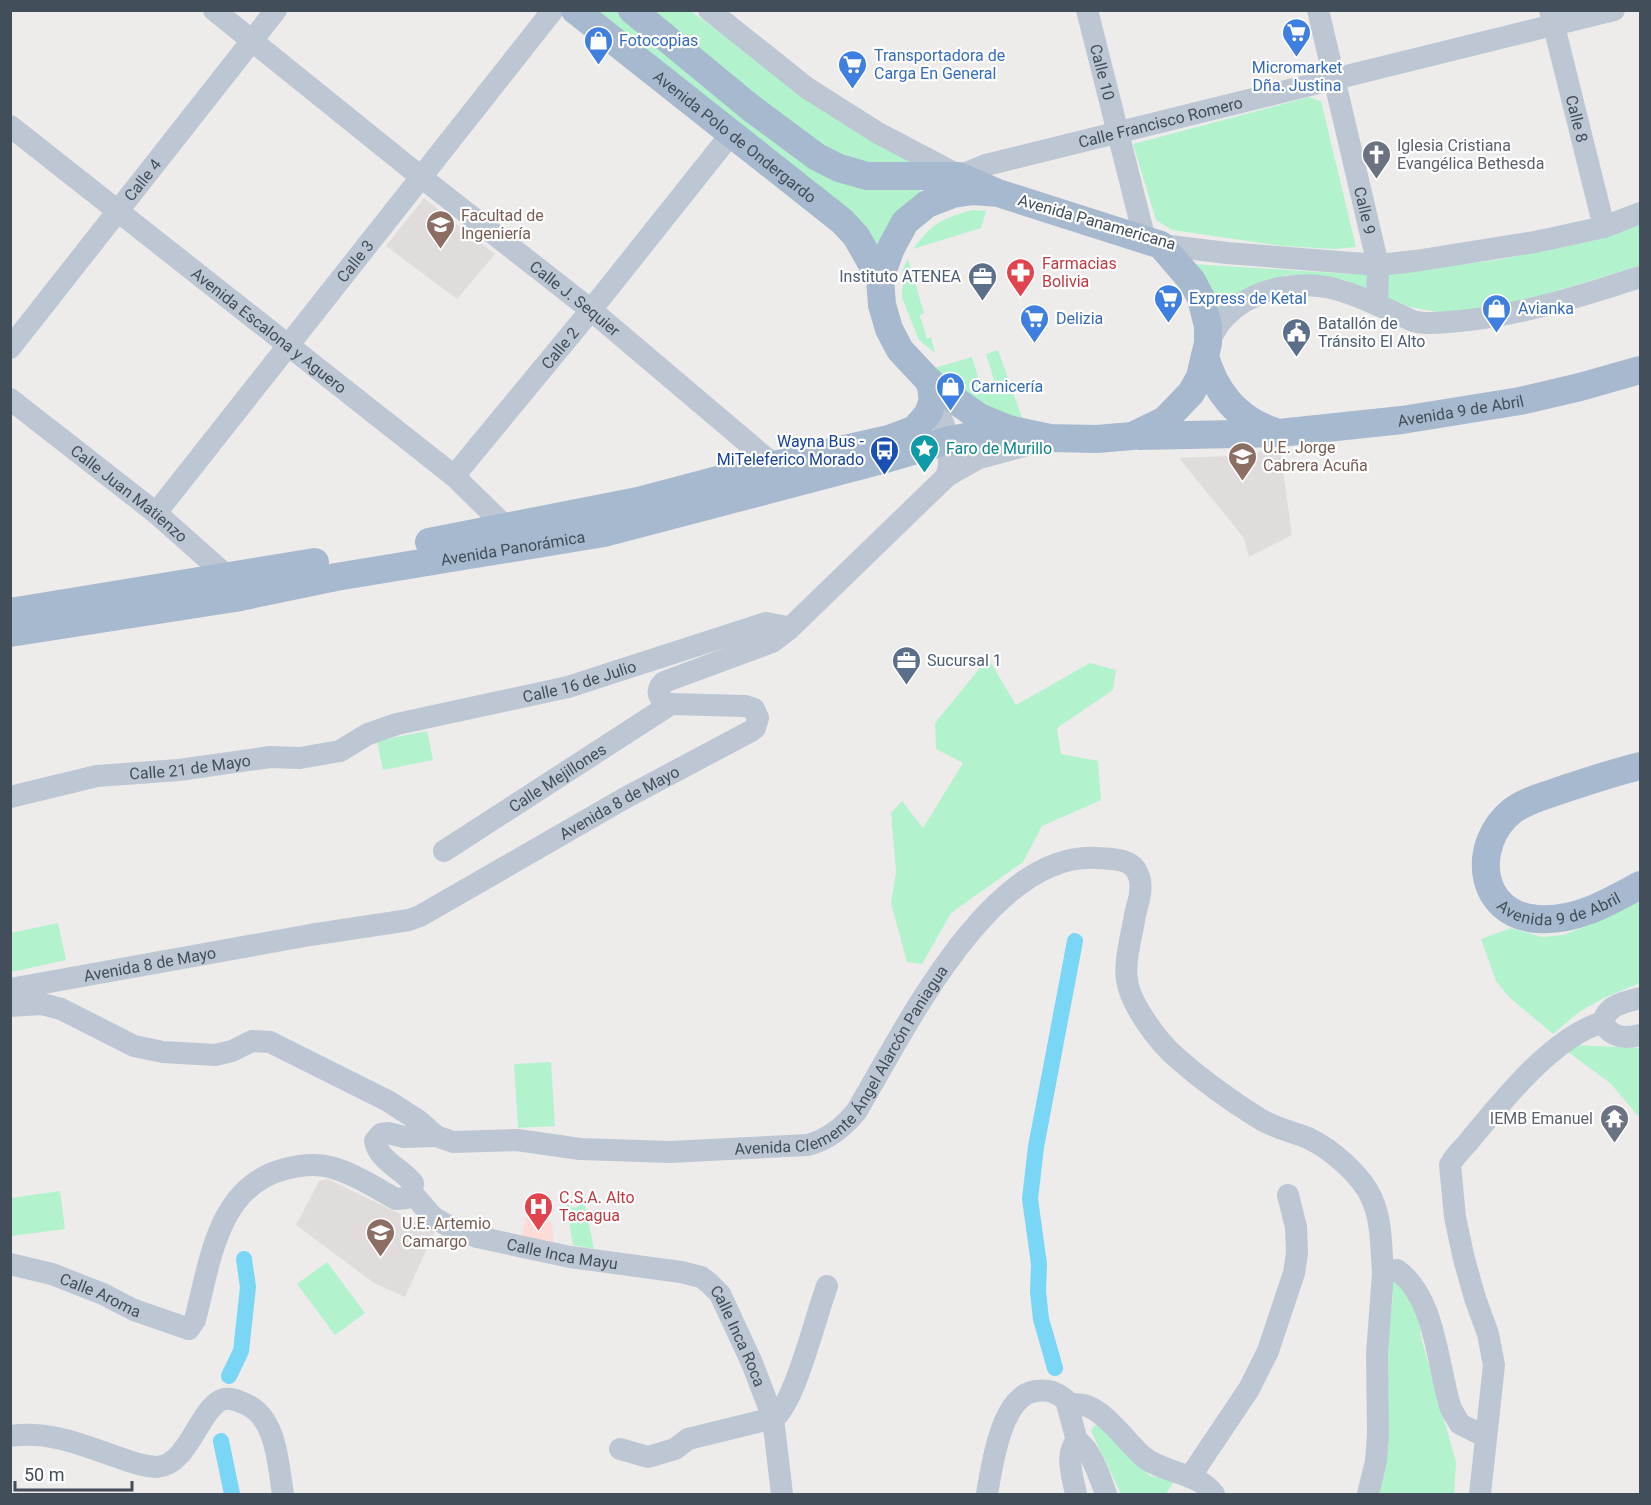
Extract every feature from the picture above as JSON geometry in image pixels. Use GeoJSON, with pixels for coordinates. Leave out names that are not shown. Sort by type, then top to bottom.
{"type":"FeatureCollection","features":[{"type":"Feature","properties":{"kind":"main road","name":"Avenida Polo de Ondergardo"},"geometry":{"type":"LineString","coordinates":[[575,10],[842,221],[856,236],[880,278]]}},
{"type":"Feature","properties":{"kind":"main road","name":"Avenida Polo de Ondergardo"},"geometry":{"type":"LineString","coordinates":[[632,10],[751,108],[817,157],[839,168],[867,176],[959,176]]}},
{"type":"Feature","properties":{"kind":"main road","name":"Avenida Panamericana"},"geometry":{"type":"LineString","coordinates":[[959,176],[998,193],[1153,242]]}},
{"type":"Feature","properties":{"kind":"main road"},"geometry":{"type":"LineString","coordinates":[[998,193],[974,191],[953,194],[927,204],[905,222],[891,248],[880,278],[882,305],[889,329],[900,350],[931,391],[979,417],[1008,429],[1050,438],[1097,440],[1132,436],[1166,420],[1191,393],[1200,377],[1206,350],[1208,326],[1201,298],[1192,281],[1153,242]]}},
{"type":"Feature","properties":{"kind":"main road"},"geometry":{"type":"LineString","coordinates":[[1206,350],[1216,386],[1237,411],[1250,420],[1279,433]]}},
{"type":"Feature","properties":{"kind":"main road","name":"Avenida 9 de Abril"},"geometry":{"type":"LineString","coordinates":[[1132,436],[1279,433],[1402,420],[1469,410],[1580,387],[1641,370]]}},
{"type":"Feature","properties":{"kind":"main road","name":"Avenida Panorámica"},"geometry":{"type":"LineString","coordinates":[[779,475],[915,429],[928,414],[931,391]]}},
{"type":"Feature","properties":{"kind":"main road","name":"Avenida Panorámica"},"geometry":{"type":"LineString","coordinates":[[10,633],[231,588],[508,538],[639,501],[779,475],[882,460],[950,440],[1008,429]]}},
{"type":"Feature","properties":{"kind":"main road","name":"Avenida Panorámica"},"geometry":{"type":"LineString","coordinates":[[10,612],[231,588]]}},
{"type":"Feature","properties":{"kind":"main road","name":"Avenida 9 de Abril"},"geometry":{"type":"LineString","coordinates":[[1641,766],[1606,775],[1533,800],[1513,810],[1501,822],[1485,861],[1489,884],[1495,899],[1508,910],[1537,919],[1563,918],[1580,914],[1641,885]]}},
{"type":"Feature","properties":{"kind":"street","name":"Calle J. Sequier"},"geometry":{"type":"LineString","coordinates":[[214,10],[591,310],[779,475]]}},
{"type":"Feature","properties":{"kind":"street","name":"Calle 4"},"geometry":{"type":"LineString","coordinates":[[10,348],[276,10]]}},
{"type":"Feature","properties":{"kind":"street","name":"Calle 3"},"geometry":{"type":"LineString","coordinates":[[156,513],[553,10]]}},
{"type":"Feature","properties":{"kind":"street","name":"Avenida Panamericana"},"geometry":{"type":"LineString","coordinates":[[709,10],[807,88],[878,133],[959,176]]}},
{"type":"Feature","properties":{"kind":"street","name":"Calle 10"},"geometry":{"type":"LineString","coordinates":[[1087,10],[1118,132],[1153,242]]}},
{"type":"Feature","properties":{"kind":"street","name":"Calle 9"},"geometry":{"type":"LineString","coordinates":[[1318,10],[1378,265],[1377,305]]}},
{"type":"Feature","properties":{"kind":"street","name":"Calle Francisco Romero"},"geometry":{"type":"LineString","coordinates":[[927,204],[959,176],[986,165],[1335,80],[1552,18],[1614,10]]}},
{"type":"Feature","properties":{"kind":"street","name":"Calle 8"},"geometry":{"type":"LineString","coordinates":[[1552,18],[1604,227]]}},
{"type":"Feature","properties":{"kind":"street","name":"Avenida Escalona y Aguero"},"geometry":{"type":"LineString","coordinates":[[10,126],[454,476],[508,538]]}},
{"type":"Feature","properties":{"kind":"street","name":"Calle 2"},"geometry":{"type":"LineString","coordinates":[[454,476],[591,310],[731,134]]}},
{"type":"Feature","properties":{"kind":"street","name":"Avenida Panamericana"},"geometry":{"type":"LineString","coordinates":[[1153,242],[1227,253],[1378,265],[1484,251],[1604,227],[1641,213]]}},
{"type":"Feature","properties":{"kind":"street"},"geometry":{"type":"LineString","coordinates":[[1206,350],[1218,325],[1241,304],[1277,288],[1306,285],[1343,291],[1417,322],[1449,322],[1545,306],[1641,277]]}},
{"type":"Feature","properties":{"kind":"street"},"geometry":{"type":"LineString","coordinates":[[931,391],[950,440],[951,458],[947,477]]}},
{"type":"Feature","properties":{"kind":"street","name":"Calle Juan Matienzo"},"geometry":{"type":"LineString","coordinates":[[10,399],[156,513],[231,588]]}},
{"type":"Feature","properties":{"kind":"street"},"geometry":{"type":"LineString","coordinates":[[671,704],[662,700],[658,693],[664,682],[772,642],[788,630],[947,477],[979,458],[1050,438]]}},
{"type":"Feature","properties":{"kind":"street","name":"Calle 16 de Julio"},"geometry":{"type":"LineString","coordinates":[[368,734],[398,724],[568,687],[766,623],[788,630]]}},
{"type":"Feature","properties":{"kind":"street","name":"Calle Mejillones"},"geometry":{"type":"LineString","coordinates":[[444,850],[671,704]]}},
{"type":"Feature","properties":{"kind":"street","name":"Avenida 8 de Mayo"},"geometry":{"type":"LineString","coordinates":[[10,988],[310,935],[409,920],[420,916],[625,798],[751,731],[755,728],[758,718],[754,709],[745,706],[671,704]]}},
{"type":"Feature","properties":{"kind":"street","name":"Calle 21 de Mayo"},"geometry":{"type":"LineString","coordinates":[[10,797],[97,776],[179,770],[270,757],[300,758],[340,751],[368,734]]}},
{"type":"Feature","properties":{"kind":"street","name":"Avenida Clemente Ángel Alarcón Paniagua"},"geometry":{"type":"LineString","coordinates":[[10,1006],[42,1004],[61,1009],[134,1046],[163,1052],[215,1055],[232,1051],[252,1041],[270,1041],[388,1101],[419,1121],[436,1136],[453,1142],[517,1140],[579,1149],[670,1152],[808,1145],[839,1131],[856,1112],[942,967],[994,906],[1038,871],[1056,863],[1084,857],[1118,859],[1133,865],[1139,874],[1141,888],[1128,956],[1127,981],[1136,1005],[1155,1035],[1175,1057],[1211,1087],[1263,1121],[1311,1139],[1341,1160],[1362,1182],[1372,1199],[1379,1225],[1383,1273]]}},
{"type":"Feature","properties":{"kind":"street"},"geometry":{"type":"LineString","coordinates":[[1641,998],[1612,1008],[1603,1023],[1605,1028],[1617,1035],[1626,1037],[1641,1035]]}},
{"type":"Feature","properties":{"kind":"street"},"geometry":{"type":"LineString","coordinates":[[1480,1494],[1494,1365],[1488,1334],[1464,1258],[1455,1216],[1450,1165],[1496,1109],[1558,1047],[1586,1027],[1603,1023]]}},
{"type":"Feature","properties":{"kind":"street","name":"Calle Inca Mayu"},"geometry":{"type":"LineString","coordinates":[[436,1136],[404,1137],[388,1133],[377,1137],[375,1141],[377,1151],[413,1183],[412,1193],[433,1217],[450,1227],[477,1237],[570,1257],[681,1272]]}},
{"type":"Feature","properties":{"kind":"street","name":"Calle Aroma"},"geometry":{"type":"LineString","coordinates":[[10,1264],[52,1274],[103,1294],[134,1310],[189,1329],[195,1320],[219,1230],[243,1191],[257,1180],[276,1171],[313,1164],[332,1167],[396,1198],[407,1198],[412,1193]]}},
{"type":"Feature","properties":{"kind":"street"},"geometry":{"type":"LineString","coordinates":[[1190,1477],[1249,1389],[1268,1351],[1294,1273],[1298,1253],[1296,1227],[1288,1195]]}},
{"type":"Feature","properties":{"kind":"street"},"geometry":{"type":"LineString","coordinates":[[1368,1494],[1376,1461],[1378,1434],[1377,1354],[1383,1273],[1397,1269],[1408,1277],[1423,1299],[1451,1409],[1460,1424],[1486,1437]]}},
{"type":"Feature","properties":{"kind":"street","name":"Calle Inca Roca"},"geometry":{"type":"LineString","coordinates":[[681,1272],[701,1277],[720,1294],[752,1363],[773,1418],[782,1494]]}},
{"type":"Feature","properties":{"kind":"street"},"geometry":{"type":"LineString","coordinates":[[620,1449],[648,1458],[675,1449],[688,1439],[773,1418],[784,1408],[800,1370],[827,1286]]}},
{"type":"Feature","properties":{"kind":"street"},"geometry":{"type":"LineString","coordinates":[[987,1494],[1003,1427],[1009,1412],[1020,1397],[1031,1392],[1051,1391],[1066,1400],[1077,1441]]}},
{"type":"Feature","properties":{"kind":"street"},"geometry":{"type":"LineString","coordinates":[[10,1436],[57,1437],[155,1467],[171,1463],[214,1406],[222,1399],[229,1398],[256,1410],[267,1426],[275,1444],[283,1494]]}},
{"type":"Feature","properties":{"kind":"street"},"geometry":{"type":"LineString","coordinates":[[1068,1405],[1079,1404],[1088,1407],[1108,1419],[1146,1459],[1190,1477],[1214,1494]]}},
{"type":"Feature","properties":{"kind":"street"},"geometry":{"type":"LineString","coordinates":[[1076,1494],[1070,1455],[1072,1445],[1077,1441]]}},
{"type":"Feature","properties":{"kind":"street"},"geometry":{"type":"LineString","coordinates":[[1077,1441],[1082,1443],[1107,1494]]}},
{"type":"Feature","properties":{"kind":"shaded area","name":"Facultad de Ingeniería"},"geometry":{"type":"Polygon","coordinates":[[[424,198],[495,254],[457,299],[386,246],[424,198]]]}},
{"type":"Feature","properties":{"kind":"shaded area","name":"U.E. Jorge Cabrera Acuña"},"geometry":{"type":"Polygon","coordinates":[[[1280,449],[1292,535],[1249,557],[1244,538],[1179,458],[1228,456],[1280,449]]]}},
{"type":"Feature","properties":{"kind":"shaded area","name":"U.E. Artemio Camargo"},"geometry":{"type":"Polygon","coordinates":[[[328,1179],[435,1231],[405,1297],[374,1283],[296,1225],[319,1181],[328,1179]]]}},
{"type":"Feature","properties":{"kind":"shaded area","name":"C.S.A. Alto Tacagua"},"geometry":{"type":"Polygon","coordinates":[[[526,1217],[552,1222],[554,1247],[521,1241],[526,1217]]]}},
{"type":"Feature","properties":{"kind":"green space"},"geometry":{"type":"Polygon","coordinates":[[[593,11],[618,11],[815,169],[922,189],[875,249],[593,11]]]}},
{"type":"Feature","properties":{"kind":"green space"},"geometry":{"type":"Polygon","coordinates":[[[649,11],[691,11],[784,81],[913,164],[884,165],[847,159],[813,141],[649,11]]]}},
{"type":"Feature","properties":{"kind":"green space"},"geometry":{"type":"Polygon","coordinates":[[[1309,97],[1321,101],[1356,247],[1335,249],[1282,246],[1172,230],[1156,220],[1133,144],[1309,97]]]}},
{"type":"Feature","properties":{"kind":"green space"},"geometry":{"type":"Polygon","coordinates":[[[972,210],[986,211],[981,228],[913,249],[938,223],[972,210]]]}},
{"type":"Feature","properties":{"kind":"green space"},"geometry":{"type":"Polygon","coordinates":[[[1640,223],[1640,266],[1525,300],[1461,312],[1442,313],[1410,307],[1345,280],[1317,275],[1286,275],[1258,286],[1214,317],[1193,264],[1351,274],[1393,273],[1497,260],[1596,240],[1640,223]]]}},
{"type":"Feature","properties":{"kind":"green space"},"geometry":{"type":"Polygon","coordinates":[[[908,259],[924,313],[920,316],[927,339],[931,337],[935,353],[919,340],[902,298],[903,269],[908,259]]]}},
{"type":"Feature","properties":{"kind":"green space"},"geometry":{"type":"Polygon","coordinates":[[[998,350],[1024,423],[979,406],[934,368],[972,357],[981,387],[995,383],[986,354],[998,350]]]}},
{"type":"Feature","properties":{"kind":"green space"},"geometry":{"type":"Polygon","coordinates":[[[988,658],[1016,705],[1090,663],[1116,670],[1113,690],[1057,728],[1061,754],[1098,761],[1101,800],[1042,826],[1023,862],[951,913],[922,964],[907,962],[891,903],[896,872],[891,813],[902,801],[923,828],[963,763],[936,749],[935,723],[988,658]]]}},
{"type":"Feature","properties":{"kind":"green space"},"geometry":{"type":"Polygon","coordinates":[[[427,731],[433,760],[383,770],[377,741],[427,731]]]}},
{"type":"Feature","properties":{"kind":"green space"},"geometry":{"type":"Polygon","coordinates":[[[1640,901],[1640,983],[1604,998],[1579,1012],[1553,1034],[1509,997],[1496,981],[1481,939],[1511,928],[1542,937],[1563,935],[1640,901]]]}},
{"type":"Feature","properties":{"kind":"green space"},"geometry":{"type":"Polygon","coordinates":[[[58,923],[66,960],[11,972],[11,933],[58,923]]]}},
{"type":"Feature","properties":{"kind":"green space"},"geometry":{"type":"Polygon","coordinates":[[[1571,1045],[1640,1048],[1640,1118],[1610,1083],[1568,1052],[1571,1045]]]}},
{"type":"Feature","properties":{"kind":"green space"},"geometry":{"type":"Polygon","coordinates":[[[551,1062],[555,1126],[518,1128],[514,1064],[551,1062]]]}},
{"type":"Feature","properties":{"kind":"green space"},"geometry":{"type":"Polygon","coordinates":[[[60,1191],[65,1229],[11,1236],[11,1198],[60,1191]]]}},
{"type":"Feature","properties":{"kind":"green space"},"geometry":{"type":"Polygon","coordinates":[[[584,1200],[594,1249],[573,1245],[566,1203],[572,1208],[577,1207],[584,1200]]]}},
{"type":"Feature","properties":{"kind":"green space"},"geometry":{"type":"Polygon","coordinates":[[[327,1262],[365,1313],[335,1335],[297,1284],[327,1262]]]}},
{"type":"Feature","properties":{"kind":"green space"},"geometry":{"type":"Polygon","coordinates":[[[1394,1277],[1404,1285],[1418,1318],[1422,1341],[1456,1462],[1454,1494],[1377,1494],[1382,1369],[1393,1297],[1389,1283],[1394,1277]]]}},
{"type":"Feature","properties":{"kind":"green space"},"geometry":{"type":"Polygon","coordinates":[[[1099,1423],[1150,1476],[1175,1480],[1166,1494],[1121,1494],[1091,1431],[1099,1423]]]}},
{"type":"Feature","properties":{"kind":"waterway"},"geometry":{"type":"LineString","coordinates":[[1055,1368],[1041,1319],[1038,1292],[1039,1264],[1030,1199],[1036,1147],[1075,941]]}},
{"type":"Feature","properties":{"kind":"waterway"},"geometry":{"type":"LineString","coordinates":[[229,1376],[241,1351],[248,1287],[244,1259]]}},
{"type":"Feature","properties":{"kind":"waterway"},"geometry":{"type":"LineString","coordinates":[[221,1441],[232,1494]]}},
{"type":"Feature","properties":{"kind":"place","name":"Micromarket Dña. Justina"},"geometry":{"type":"Point","coordinates":[1297,58]}},
{"type":"Feature","properties":{"kind":"place","name":"Fotocopias"},"geometry":{"type":"Point","coordinates":[598,66]}},
{"type":"Feature","properties":{"kind":"place","name":"Transportadora de Carga En General"},"geometry":{"type":"Point","coordinates":[853,90]}},
{"type":"Feature","properties":{"kind":"place","name":"Iglesia Cristiana Evangélica Bethesda"},"geometry":{"type":"Point","coordinates":[1376,180]}},
{"type":"Feature","properties":{"kind":"place","name":"Facultad de Ingeniería"},"geometry":{"type":"Point","coordinates":[440,250]}},
{"type":"Feature","properties":{"kind":"place","name":"Farmacias Bolivia"},"geometry":{"type":"Point","coordinates":[1021,298]}},
{"type":"Feature","properties":{"kind":"place","name":"Instituto ATENEA"},"geometry":{"type":"Point","coordinates":[982,302]}},
{"type":"Feature","properties":{"kind":"place","name":"Express de Ketal"},"geometry":{"type":"Point","coordinates":[1168,324]}},
{"type":"Feature","properties":{"kind":"place","name":"Avianka"},"geometry":{"type":"Point","coordinates":[1497,334]}},
{"type":"Feature","properties":{"kind":"place","name":"Delizia"},"geometry":{"type":"Point","coordinates":[1035,344]}},
{"type":"Feature","properties":{"kind":"place","name":"Batallón de Tránsito El Alto"},"geometry":{"type":"Point","coordinates":[1297,358]}},
{"type":"Feature","properties":{"kind":"place","name":"Carnicería"},"geometry":{"type":"Point","coordinates":[950,412]}},
{"type":"Feature","properties":{"kind":"place","name":"Faro de Murillo"},"geometry":{"type":"Point","coordinates":[925,474]}},
{"type":"Feature","properties":{"kind":"place","name":"Wayna Bus - MiTeleferico Morado"},"geometry":{"type":"Point","coordinates":[885,476]}},
{"type":"Feature","properties":{"kind":"place","name":"U.E. Jorge Cabrera Acuña"},"geometry":{"type":"Point","coordinates":[1242,482]}},
{"type":"Feature","properties":{"kind":"place","name":"Sucursal 1"},"geometry":{"type":"Point","coordinates":[906,686]}},
{"type":"Feature","properties":{"kind":"place","name":"IEMB Emanuel"},"geometry":{"type":"Point","coordinates":[1614,1144]}},
{"type":"Feature","properties":{"kind":"place","name":"C.S.A. Alto Tacagua"},"geometry":{"type":"Point","coordinates":[538,1232]}},
{"type":"Feature","properties":{"kind":"place","name":"U.E. Artemio Camargo"},"geometry":{"type":"Point","coordinates":[381,1258]}}]}
